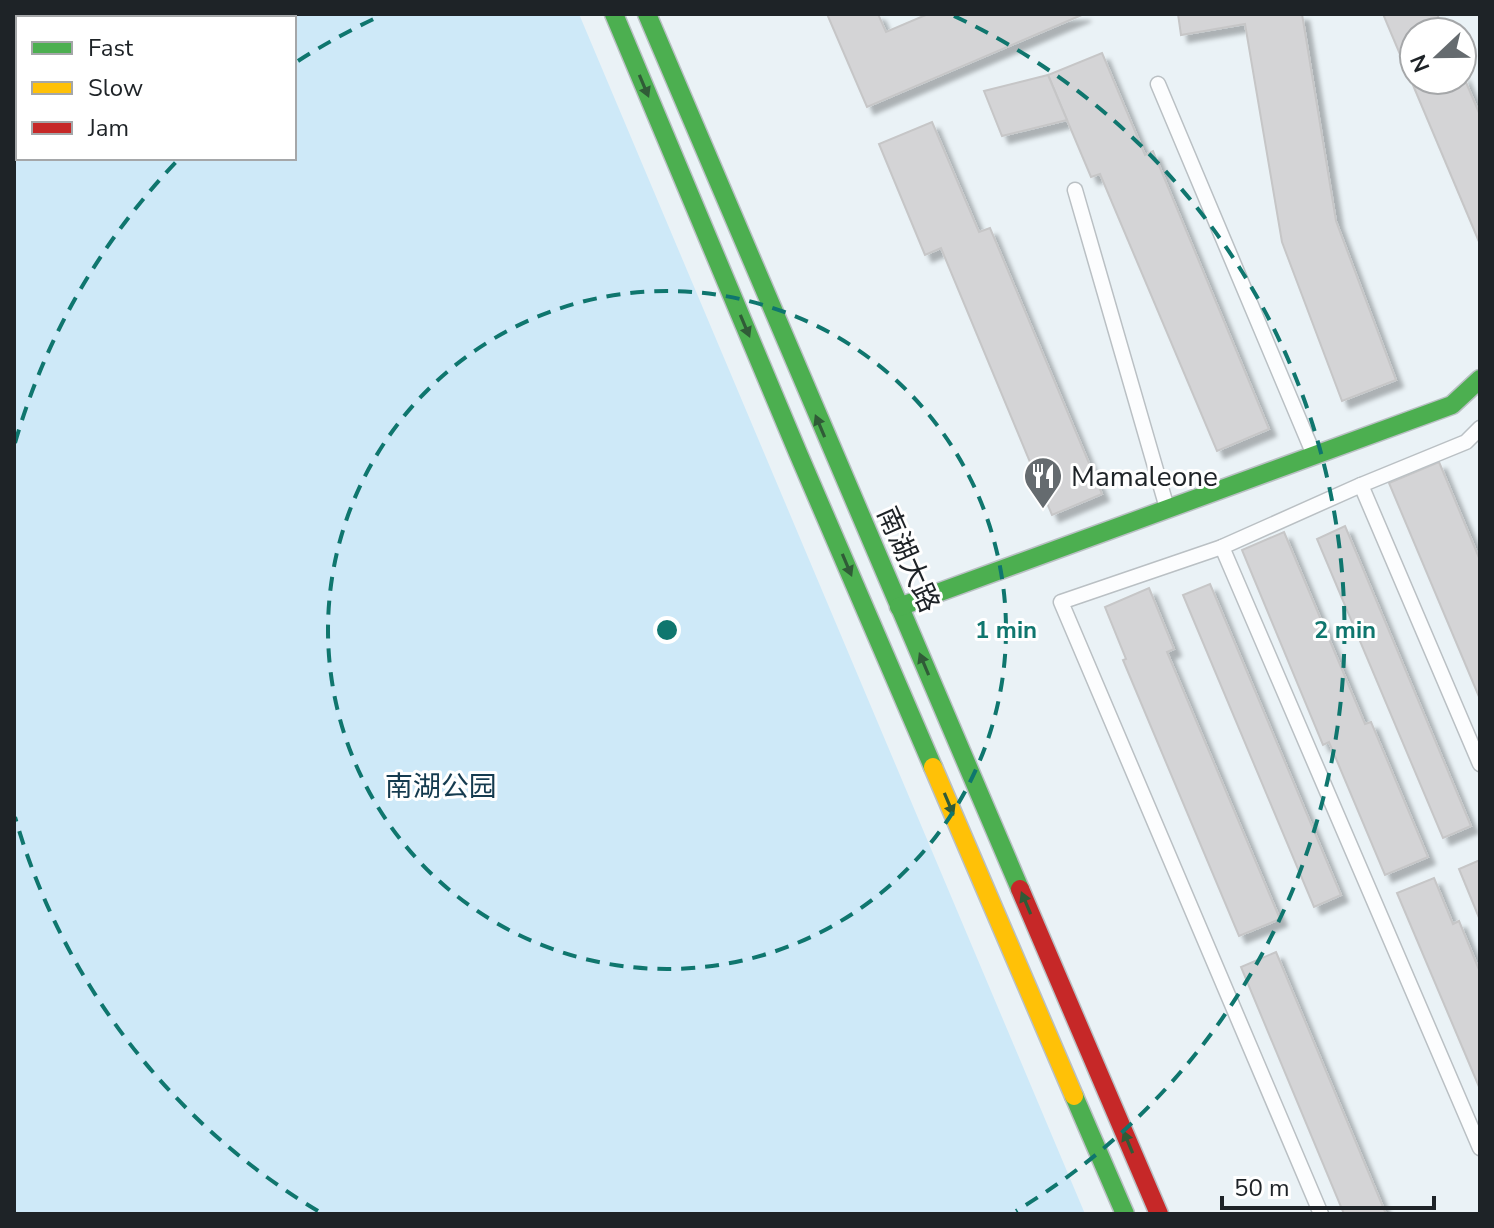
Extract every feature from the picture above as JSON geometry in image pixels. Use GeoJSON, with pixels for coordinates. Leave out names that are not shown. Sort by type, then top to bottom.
{"type":"FeatureCollection","features":[{"type":"Feature","properties":{"kind":"main road"},"geometry":{"type":"LineString","coordinates":[[614,14],[798,453],[1125,1214]]}},
{"type":"Feature","properties":{"kind":"main road","name":"南湖大路"},"geometry":{"type":"LineString","coordinates":[[647,14],[822,431],[1159,1214]]}},
{"type":"Feature","properties":{"kind":"main road"},"geometry":{"type":"LineString","coordinates":[[899,607],[1452,405],[1480,379]]}},
{"type":"Feature","properties":{"kind":"lane"},"geometry":{"type":"LineString","coordinates":[[1158,84],[1314,455]]}},
{"type":"Feature","properties":{"kind":"lane"},"geometry":{"type":"LineString","coordinates":[[1075,190],[1167,509]]}},
{"type":"Feature","properties":{"kind":"lane"},"geometry":{"type":"LineString","coordinates":[[1321,1214],[1061,602],[1222,547],[1466,442],[1480,428]]}},
{"type":"Feature","properties":{"kind":"lane"},"geometry":{"type":"LineString","coordinates":[[1361,485],[1480,764]]}},
{"type":"Feature","properties":{"kind":"lane"},"geometry":{"type":"LineString","coordinates":[[1222,547],[1480,1148]]}},
{"type":"Feature","properties":{"kind":"green space","name":"南湖公园"},"geometry":{"type":"Polygon","coordinates":[[[14,14],[579,14],[1085,1214],[14,1214],[14,14]]]}},
{"type":"Feature","properties":{"kind":"building"},"geometry":{"type":"Polygon","coordinates":[[[827,14],[878,14],[886,32],[928,14],[1084,14],[867,107],[827,14]]]}},
{"type":"Feature","properties":{"kind":"building"},"geometry":{"type":"Polygon","coordinates":[[[1178,14],[1302,14],[1336,221],[1396,380],[1342,401],[1282,242],[1245,24],[1181,35],[1178,14]]]}},
{"type":"Feature","properties":{"kind":"building"},"geometry":{"type":"Polygon","coordinates":[[[1383,14],[1437,14],[1398,16],[1398,50],[1383,14]]]}},
{"type":"Feature","properties":{"kind":"building"},"geometry":{"type":"Polygon","coordinates":[[[1102,53],[1145,155],[1153,151],[1269,429],[1217,451],[1100,174],[1091,177],[1048,75],[1102,53]]]}},
{"type":"Feature","properties":{"kind":"building"},"geometry":{"type":"Polygon","coordinates":[[[1048,75],[1067,120],[1002,136],[984,91],[1048,75]]]}},
{"type":"Feature","properties":{"kind":"building"},"geometry":{"type":"Polygon","coordinates":[[[1418,96],[1472,96],[1480,115],[1480,244],[1418,96]]]}},
{"type":"Feature","properties":{"kind":"building"},"geometry":{"type":"Polygon","coordinates":[[[932,122],[979,232],[990,228],[1102,494],[1052,515],[941,248],[925,255],[879,144],[932,122]]]}},
{"type":"Feature","properties":{"kind":"building"},"geometry":{"type":"Polygon","coordinates":[[[1439,462],[1480,560],[1480,699],[1389,483],[1439,462]]]}},
{"type":"Feature","properties":{"kind":"building"},"geometry":{"type":"Polygon","coordinates":[[[1345,526],[1471,826],[1443,838],[1317,539],[1345,526]]]}},
{"type":"Feature","properties":{"kind":"building"},"geometry":{"type":"Polygon","coordinates":[[[1284,532],[1365,724],[1371,722],[1428,857],[1385,875],[1329,742],[1323,745],[1242,550],[1284,532]]]}},
{"type":"Feature","properties":{"kind":"building"},"geometry":{"type":"Polygon","coordinates":[[[1210,584],[1341,895],[1314,907],[1183,595],[1210,584]]]}},
{"type":"Feature","properties":{"kind":"building"},"geometry":{"type":"Polygon","coordinates":[[[1149,588],[1174,649],[1167,652],[1280,919],[1239,936],[1123,660],[1126,659],[1105,607],[1149,588]]]}},
{"type":"Feature","properties":{"kind":"building"},"geometry":{"type":"Polygon","coordinates":[[[1480,860],[1480,920],[1459,869],[1480,860]]]}},
{"type":"Feature","properties":{"kind":"building"},"geometry":{"type":"Polygon","coordinates":[[[1434,878],[1453,924],[1459,921],[1480,972],[1480,1089],[1397,893],[1434,878]]]}},
{"type":"Feature","properties":{"kind":"building"},"geometry":{"type":"Polygon","coordinates":[[[1276,952],[1386,1214],[1344,1214],[1241,967],[1276,952]]]}},
{"type":"Feature","properties":{"kind":"traffic: fast"},"geometry":{"type":"LineString","coordinates":[[614,14],[933,767]]}},
{"type":"Feature","properties":{"kind":"traffic: fast"},"geometry":{"type":"LineString","coordinates":[[647,14],[1020,889]]}},
{"type":"Feature","properties":{"kind":"traffic: fast"},"geometry":{"type":"LineString","coordinates":[[899,607],[1452,405],[1480,379]]}},
{"type":"Feature","properties":{"kind":"traffic: fast"},"geometry":{"type":"LineString","coordinates":[[1074,1096],[1125,1214]]}},
{"type":"Feature","properties":{"kind":"traffic: slow"},"geometry":{"type":"LineString","coordinates":[[933,767],[1074,1096]]}},
{"type":"Feature","properties":{"kind":"traffic: jam"},"geometry":{"type":"LineString","coordinates":[[1020,889],[1159,1214]]}},
{"type":"Feature","properties":{"kind":"place","name":"Mamaleone"},"geometry":{"type":"Point","coordinates":[1043,510]}}]}
